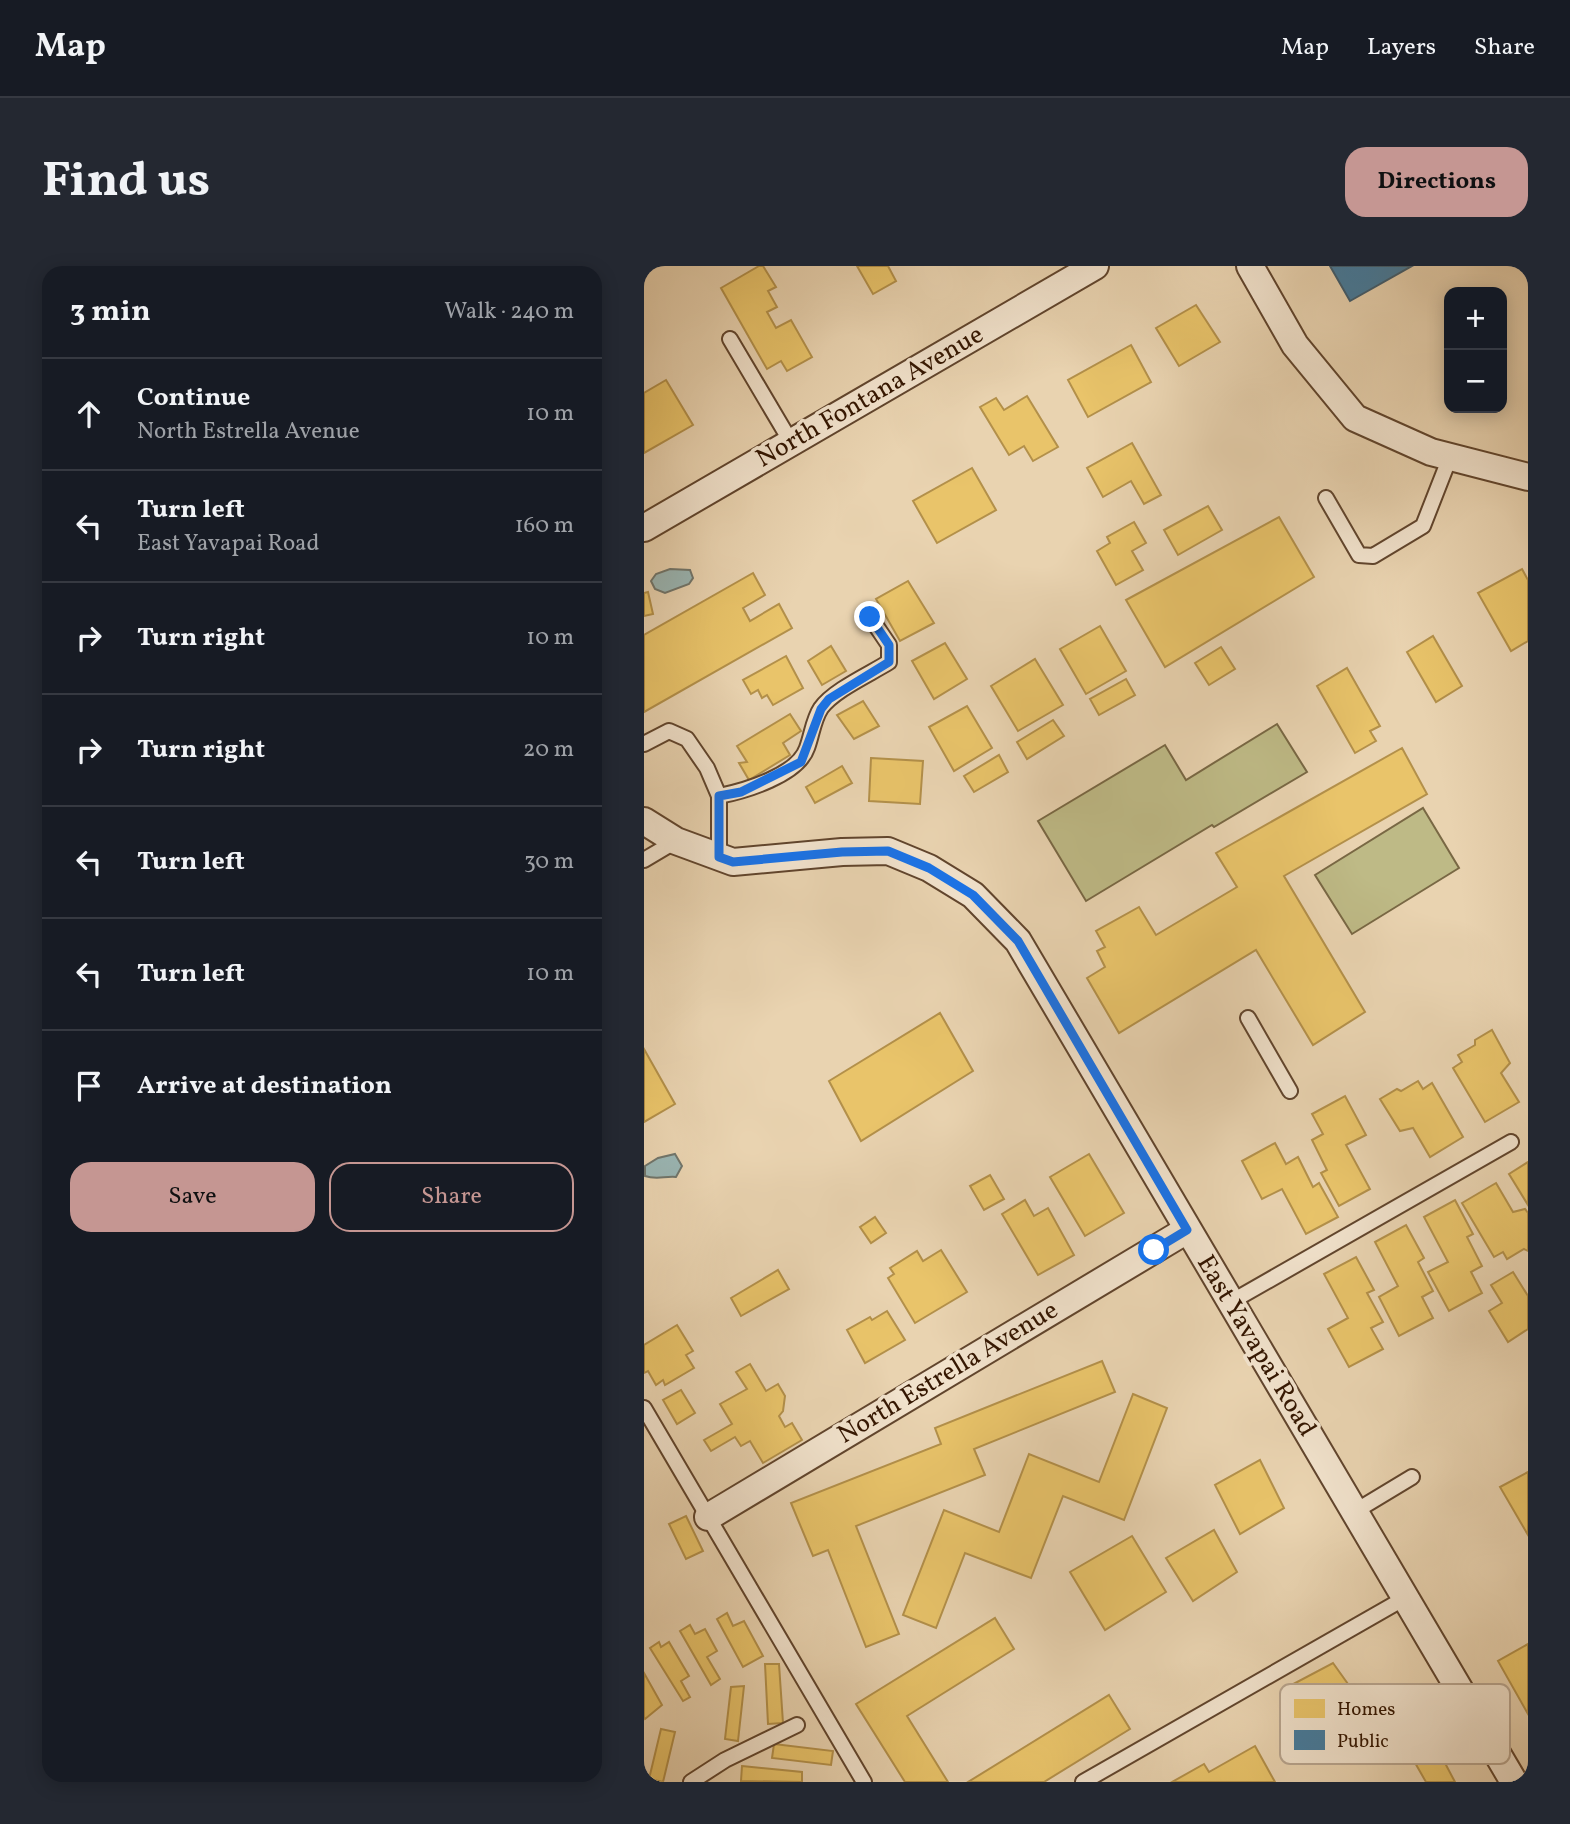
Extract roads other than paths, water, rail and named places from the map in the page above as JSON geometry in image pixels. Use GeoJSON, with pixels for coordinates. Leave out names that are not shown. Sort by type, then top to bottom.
{"type":"FeatureCollection","features":[{"type":"Feature","properties":{"kind":"street","name":"North Fontana Avenue"},"geometry":{"type":"LineString","coordinates":[[644,528],[1096,266]]}},
{"type":"Feature","properties":{"kind":"street"},"geometry":{"type":"LineString","coordinates":[[1250,266],[1295,345],[1355,418],[1431,452],[1528,477]]}},
{"type":"Feature","properties":{"kind":"street","name":"East Yavapai Road"},"geometry":{"type":"LineString","coordinates":[[644,821],[676,841],[733,862],[842,852],[888,851],[929,868],[973,895],[1018,941],[1456,1684]]}},
{"type":"Feature","properties":{"kind":"street","name":"North Estrella Avenue"},"geometry":{"type":"LineString","coordinates":[[708,1517],[1187,1230]]}},
{"type":"Feature","properties":{"kind":"street","name":"East Yavapai Road"},"geometry":{"type":"LineString","coordinates":[[1503,1764],[1514,1782]]}},
{"type":"Feature","properties":{"kind":"lane"},"geometry":{"type":"LineString","coordinates":[[730,339],[792,442]]}},
{"type":"Feature","properties":{"kind":"lane"},"geometry":{"type":"LineString","coordinates":[[1326,498],[1359,555],[1373,556],[1423,526],[1450,457]]}},
{"type":"Feature","properties":{"kind":"lane"},"geometry":{"type":"LineString","coordinates":[[719,796],[741,792],[801,762],[821,709],[829,699],[889,662],[889,645],[870,617]]}},
{"type":"Feature","properties":{"kind":"lane"},"geometry":{"type":"LineString","coordinates":[[644,744],[669,731],[687,739],[707,768],[719,796],[719,857]]}},
{"type":"Feature","properties":{"kind":"lane"},"geometry":{"type":"LineString","coordinates":[[644,860],[676,841]]}},
{"type":"Feature","properties":{"kind":"lane"},"geometry":{"type":"LineString","coordinates":[[1248,1018],[1290,1091]]}},
{"type":"Feature","properties":{"kind":"lane"},"geometry":{"type":"LineString","coordinates":[[1229,1303],[1511,1142]]}},
{"type":"Feature","properties":{"kind":"lane"},"geometry":{"type":"LineString","coordinates":[[644,1408],[864,1782]]}},
{"type":"Feature","properties":{"kind":"lane"},"geometry":{"type":"LineString","coordinates":[[1354,1512],[1412,1477]]}},
{"type":"Feature","properties":{"kind":"lane"},"geometry":{"type":"LineString","coordinates":[[1083,1782],[1405,1598]]}},
{"type":"Feature","properties":{"kind":"lane"},"geometry":{"type":"LineString","coordinates":[[691,1782],[725,1760],[797,1725]]}},
{"type":"Feature","properties":{"kind":"water"},"geometry":{"type":"Polygon","coordinates":[[[670,569],[690,570],[693,578],[689,584],[665,593],[655,589],[651,581],[656,574],[670,569]]]}},
{"type":"Feature","properties":{"kind":"water"},"geometry":{"type":"Polygon","coordinates":[[[675,1154],[682,1166],[676,1177],[645,1176],[645,1166],[658,1158],[675,1154]]]}}]}
